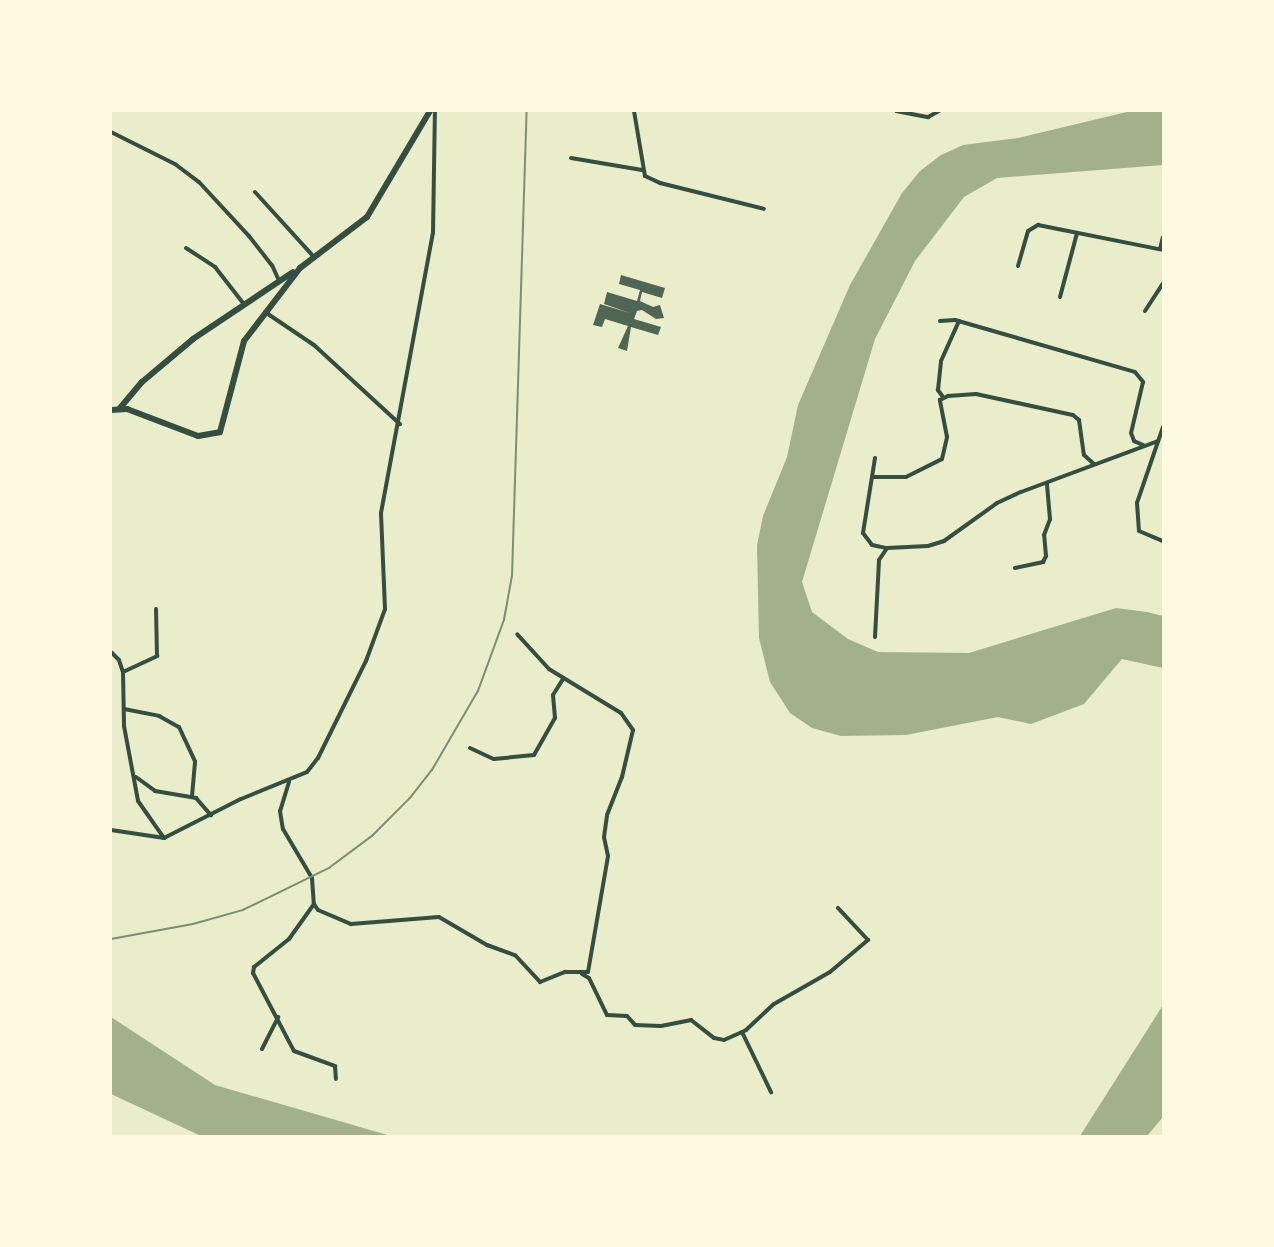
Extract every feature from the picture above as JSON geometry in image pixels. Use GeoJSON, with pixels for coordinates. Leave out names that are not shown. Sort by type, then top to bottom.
{"type":"FeatureCollection","features":[{"type":"Feature","properties":{"kind":"highway"},"geometry":{"type":"LineString","coordinates":[[120,408],[142,382],[193,339],[243,303],[300,268],[367,217],[430,111]]}},
{"type":"Feature","properties":{"kind":"highway"},"geometry":{"type":"LineString","coordinates":[[111,410],[120,408],[198,436],[220,432],[239,351],[265,312],[300,268]]}},
{"type":"Feature","properties":{"kind":"street"},"geometry":{"type":"LineString","coordinates":[[111,830],[164,838],[307,772],[318,758],[382,626],[385,594],[381,513],[400,424],[433,232],[430,111]]}},
{"type":"Feature","properties":{"kind":"street"},"geometry":{"type":"LineString","coordinates":[[634,111],[642,170]]}},
{"type":"Feature","properties":{"kind":"street"},"geometry":{"type":"LineString","coordinates":[[896,111],[928,117],[939,111]]}},
{"type":"Feature","properties":{"kind":"street"},"geometry":{"type":"LineString","coordinates":[[111,132],[175,164],[199,182],[249,236],[279,281]]}},
{"type":"Feature","properties":{"kind":"street"},"geometry":{"type":"LineString","coordinates":[[571,158],[642,170],[660,183],[764,209]]}},
{"type":"Feature","properties":{"kind":"street"},"geometry":{"type":"LineString","coordinates":[[255,192],[314,258]]}},
{"type":"Feature","properties":{"kind":"street"},"geometry":{"type":"LineString","coordinates":[[1018,266],[1034,225],[1162,250],[1163,237]]}},
{"type":"Feature","properties":{"kind":"street"},"geometry":{"type":"LineString","coordinates":[[1060,297],[1077,233]]}},
{"type":"Feature","properties":{"kind":"street"},"geometry":{"type":"LineString","coordinates":[[186,248],[215,267],[243,303]]}},
{"type":"Feature","properties":{"kind":"street"},"geometry":{"type":"LineString","coordinates":[[1145,311],[1163,283]]}},
{"type":"Feature","properties":{"kind":"street"},"geometry":{"type":"LineString","coordinates":[[265,312],[314,345],[400,424]]}},
{"type":"Feature","properties":{"kind":"street"},"geometry":{"type":"LineString","coordinates":[[940,321],[959,321],[1136,372],[1143,382],[1131,433],[1134,441],[1144,445]]}},
{"type":"Feature","properties":{"kind":"street"},"geometry":{"type":"LineString","coordinates":[[873,477],[906,477],[942,459],[947,446],[943,397],[938,390],[942,361],[959,321]]}},
{"type":"Feature","properties":{"kind":"street"},"geometry":{"type":"LineString","coordinates":[[943,397],[976,394],[1073,416],[1079,420],[1083,455],[1095,464]]}},
{"type":"Feature","properties":{"kind":"street"},"geometry":{"type":"LineString","coordinates":[[1163,427],[1137,503],[1139,531],[1163,541]]}},
{"type":"Feature","properties":{"kind":"street"},"geometry":{"type":"LineString","coordinates":[[875,458],[863,533],[872,545],[887,548],[928,546],[944,540],[997,503],[1158,441]]}},
{"type":"Feature","properties":{"kind":"street"},"geometry":{"type":"LineString","coordinates":[[1155,450],[1163,451]]}},
{"type":"Feature","properties":{"kind":"street"},"geometry":{"type":"LineString","coordinates":[[1015,568],[1043,562],[1046,556],[1044,535],[1050,519],[1047,483]]}},
{"type":"Feature","properties":{"kind":"street"},"geometry":{"type":"LineString","coordinates":[[875,637],[879,560],[887,548]]}},
{"type":"Feature","properties":{"kind":"street"},"geometry":{"type":"LineString","coordinates":[[123,672],[157,656],[156,609]]}},
{"type":"Feature","properties":{"kind":"street"},"geometry":{"type":"LineString","coordinates":[[314,904],[346,923],[445,919],[482,942],[515,955],[540,982],[561,973],[589,970],[608,856],[604,835],[607,815],[622,777],[634,733],[621,713],[545,666],[517,634]]}},
{"type":"Feature","properties":{"kind":"street"},"geometry":{"type":"LineString","coordinates":[[111,652],[119,660],[123,672],[124,709],[140,805],[164,838]]}},
{"type":"Feature","properties":{"kind":"street"},"geometry":{"type":"LineString","coordinates":[[470,748],[494,759],[534,755],[555,718],[553,699],[563,679]]}},
{"type":"Feature","properties":{"kind":"street"},"geometry":{"type":"LineString","coordinates":[[124,709],[167,719],[179,727],[195,762],[192,797]]}},
{"type":"Feature","properties":{"kind":"street"},"geometry":{"type":"LineString","coordinates":[[136,776],[155,791],[192,797],[211,815]]}},
{"type":"Feature","properties":{"kind":"street"},"geometry":{"type":"LineString","coordinates":[[289,781],[280,811],[283,829],[312,878],[314,904],[289,939],[253,970],[294,1051],[333,1065],[336,1079]]}},
{"type":"Feature","properties":{"kind":"street"},"geometry":{"type":"LineString","coordinates":[[579,972],[589,978],[609,1016],[625,1015],[634,1025],[658,1026],[691,1020],[720,1040],[742,1032],[774,1004],[830,972],[868,940],[838,908]]}},
{"type":"Feature","properties":{"kind":"street"},"geometry":{"type":"LineString","coordinates":[[262,1049],[278,1017]]}},
{"type":"Feature","properties":{"kind":"street"},"geometry":{"type":"LineString","coordinates":[[742,1032],[771,1092]]}},
{"type":"Feature","properties":{"kind":"shaded area"},"geometry":{"type":"Polygon","coordinates":[[[1131,111],[1163,111],[1163,165],[997,178],[964,197],[915,261],[875,339],[802,582],[812,612],[848,639],[878,652],[969,653],[1116,608],[1147,612],[1163,616],[1163,668],[1122,659],[1084,704],[1031,724],[998,717],[906,735],[841,736],[812,728],[790,713],[770,682],[759,638],[757,545],[763,516],[787,457],[798,405],[850,285],[902,193],[920,171],[941,155],[963,145],[1018,138],[1131,111]]]}},
{"type":"Feature","properties":{"kind":"shaded area"},"geometry":{"type":"Polygon","coordinates":[[[1163,1005],[1163,1117],[1147,1136],[1080,1136],[1163,1005]]]}},
{"type":"Feature","properties":{"kind":"shaded area"},"geometry":{"type":"Polygon","coordinates":[[[111,1017],[215,1085],[391,1136],[201,1136],[111,1094],[111,1017]]]}},
{"type":"Feature","properties":{"kind":"building"},"geometry":{"type":"Polygon","coordinates":[[[621,275],[665,288],[662,298],[642,292],[640,301],[653,307],[660,305],[664,318],[656,319],[642,310],[637,311],[634,319],[661,327],[658,335],[631,327],[627,351],[618,348],[628,326],[605,319],[602,327],[593,325],[600,304],[630,313],[604,304],[607,292],[637,301],[640,290],[619,284],[621,275]]]}},
{"type":"Feature","properties":{"kind":"railway"},"geometry":{"type":"LineString","coordinates":[[111,939],[193,924],[243,910],[329,868],[372,836],[410,798],[432,770],[478,691],[504,620],[512,576],[527,111]]}}]}
